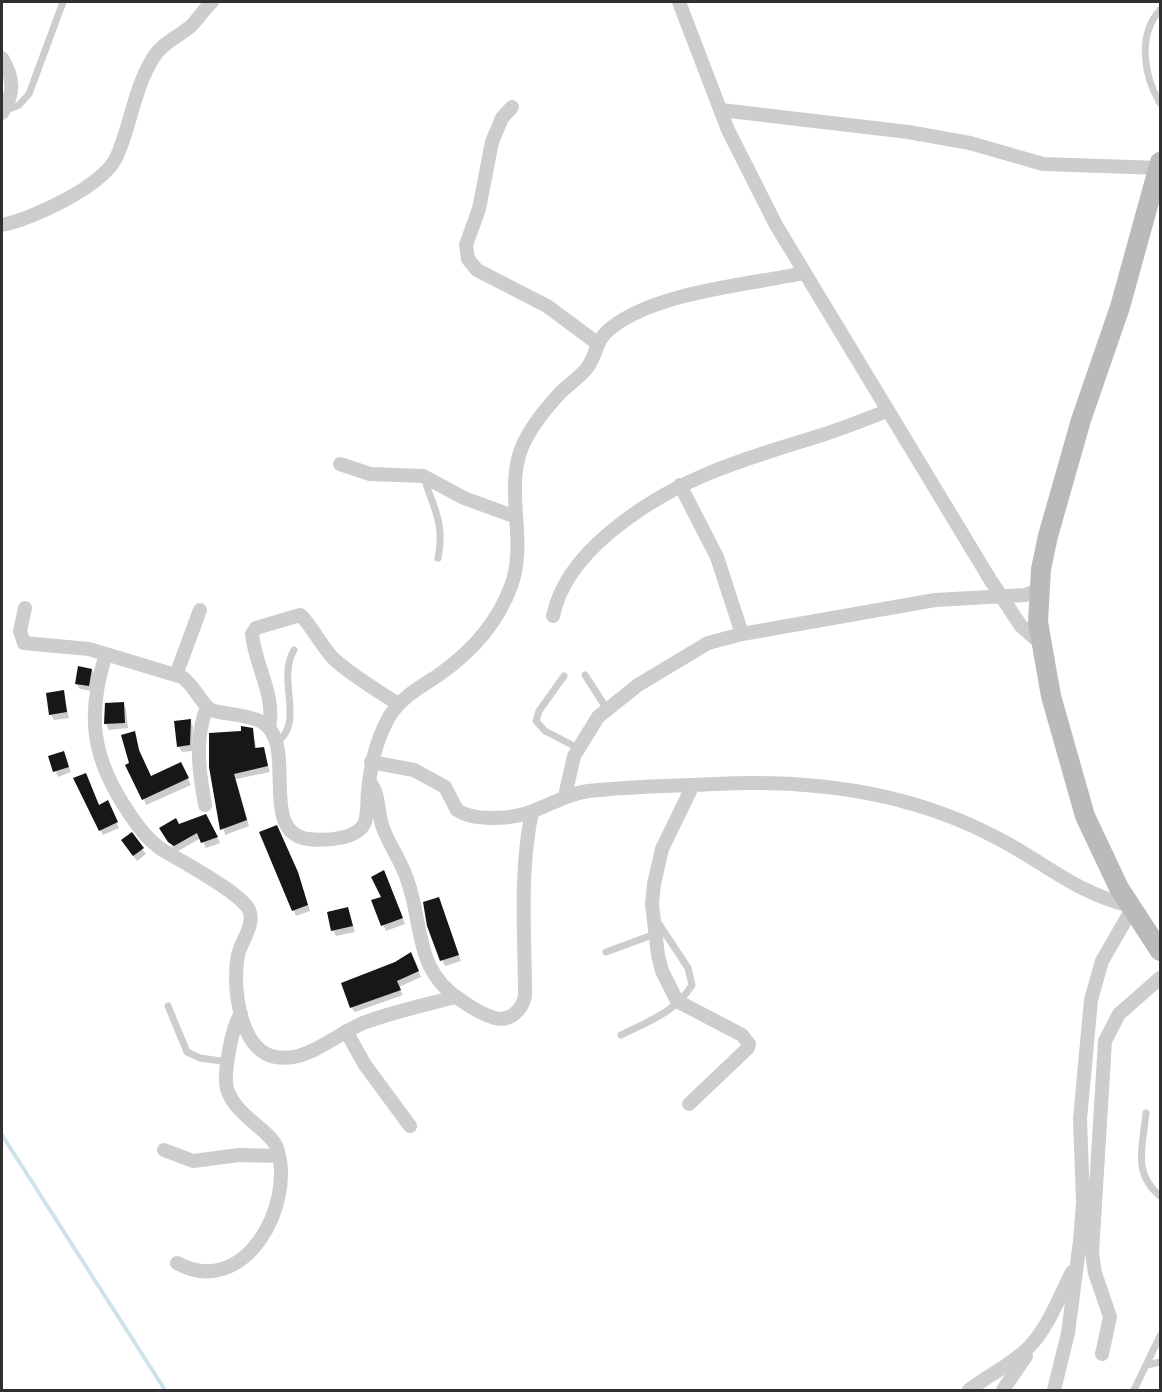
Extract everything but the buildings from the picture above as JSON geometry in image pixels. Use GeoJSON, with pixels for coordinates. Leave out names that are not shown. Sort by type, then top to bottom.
{"type":"FeatureCollection","features":[{"type":"Feature","properties":{"kind":"street"},"geometry":{"type":"LineString","coordinates":[[2,225],[42,211],[91,182],[111,166],[120,148],[137,93],[154,55],[192,24],[212,2]]}},
{"type":"Feature","properties":{"kind":"street"},"geometry":{"type":"LineString","coordinates":[[679,2],[721,110],[771,215],[887,411],[1001,595],[1021,626],[1040,642]]}},
{"type":"Feature","properties":{"kind":"street"},"geometry":{"type":"LineString","coordinates":[[2,58],[12,78],[12,87],[2,112]]}},
{"type":"Feature","properties":{"kind":"street"},"geometry":{"type":"LineString","coordinates":[[512,107],[502,118],[492,142],[479,209],[466,245],[468,259],[477,270],[547,306],[597,343]]}},
{"type":"Feature","properties":{"kind":"street"},"geometry":{"type":"LineString","coordinates":[[721,110],[908,132],[970,143],[1043,164],[1160,166],[1120,307],[1064,476],[1046,547],[1040,590],[1040,642],[1062,739],[1085,816],[1131,908],[1161,951]]}},
{"type":"Feature","properties":{"kind":"street"},"geometry":{"type":"LineString","coordinates":[[25,608],[20,631],[24,644],[76,648],[106,654],[176,675],[193,686],[207,707],[261,722],[269,728],[276,743],[280,764],[282,811],[291,829],[305,838],[346,835],[364,825],[371,762],[381,731],[398,704],[454,663],[488,628],[506,598],[514,576],[516,470],[523,445],[561,391],[586,369],[597,343],[622,321],[657,304],[804,273]]}},
{"type":"Feature","properties":{"kind":"street"},"geometry":{"type":"LineString","coordinates":[[553,616],[555,606],[582,556],[630,516],[680,485],[750,456],[825,434],[887,411]]}},
{"type":"Feature","properties":{"kind":"street"},"geometry":{"type":"LineString","coordinates":[[340,464],[370,474],[423,476],[464,498],[516,517]]}},
{"type":"Feature","properties":{"kind":"street"},"geometry":{"type":"LineString","coordinates":[[680,485],[717,557],[742,634]]}},
{"type":"Feature","properties":{"kind":"street"},"geometry":{"type":"LineString","coordinates":[[565,796],[578,748],[588,731],[607,709],[638,685],[693,650],[742,634],[935,600],[1025,595],[1040,590]]}},
{"type":"Feature","properties":{"kind":"street"},"geometry":{"type":"LineString","coordinates":[[176,675],[200,610]]}},
{"type":"Feature","properties":{"kind":"street"},"geometry":{"type":"LineString","coordinates":[[269,728],[272,714],[270,701],[252,634],[256,628],[280,619],[300,615],[306,619],[317,642],[335,661],[398,704]]}},
{"type":"Feature","properties":{"kind":"street"},"geometry":{"type":"LineString","coordinates":[[106,654],[96,688],[93,709],[98,746],[107,778],[150,840],[165,852],[201,871],[243,902],[249,911],[251,920],[237,964],[241,1014],[248,1038],[256,1047],[264,1053],[281,1058],[305,1053],[364,1023],[455,997]]}},
{"type":"Feature","properties":{"kind":"street"},"geometry":{"type":"LineString","coordinates":[[205,804],[198,758],[200,726],[207,707]]}},
{"type":"Feature","properties":{"kind":"street"},"geometry":{"type":"LineString","coordinates":[[371,762],[414,770],[445,787],[455,807],[466,814],[495,816],[532,812],[565,796],[619,788],[758,783],[828,787],[929,808],[1000,839],[1095,896],[1131,908]]}},
{"type":"Feature","properties":{"kind":"street"},"geometry":{"type":"LineString","coordinates":[[369,781],[377,795],[386,837],[407,878],[416,924],[429,964],[441,985],[455,997],[476,1010],[498,1019],[512,1015],[524,1002],[522,921],[528,834],[532,812]]}},
{"type":"Feature","properties":{"kind":"street"},"geometry":{"type":"LineString","coordinates":[[689,1104],[748,1048],[749,1044],[742,1035],[680,1002],[673,995],[662,971],[653,914],[654,884],[662,849],[693,785]]}},
{"type":"Feature","properties":{"kind":"street"},"geometry":{"type":"LineString","coordinates":[[1054,1390],[1068,1333],[1083,1202],[1080,1119],[1090,1000],[1101,961],[1131,908]]}},
{"type":"Feature","properties":{"kind":"street"},"geometry":{"type":"LineString","coordinates":[[1102,1354],[1110,1317],[1096,1279],[1092,1253],[1105,1041],[1119,1014],[1161,978]]}},
{"type":"Feature","properties":{"kind":"street"},"geometry":{"type":"LineString","coordinates":[[177,1263],[195,1270],[208,1271],[236,1262],[252,1250],[265,1234],[278,1206],[282,1184],[279,1156],[275,1144],[245,1117],[231,1099],[225,1079],[236,1024],[241,1014]]}},
{"type":"Feature","properties":{"kind":"street"},"geometry":{"type":"LineString","coordinates":[[346,1031],[365,1065],[410,1126]]}},
{"type":"Feature","properties":{"kind":"street"},"geometry":{"type":"LineString","coordinates":[[164,1150],[193,1161],[239,1155],[279,1156]]}},
{"type":"Feature","properties":{"kind":"street"},"geometry":{"type":"LineString","coordinates":[[1003,1390],[1023,1362],[1076,1264]]}},
{"type":"Feature","properties":{"kind":"street"},"geometry":{"type":"LineString","coordinates":[[969,1390],[1029,1348]]}},
{"type":"Feature","properties":{"kind":"lane"},"geometry":{"type":"LineString","coordinates":[[2,112],[14,108],[29,94],[63,2]]}},
{"type":"Feature","properties":{"kind":"lane"},"geometry":{"type":"LineString","coordinates":[[1161,10],[1150,24],[1145,70],[1161,103]]}},
{"type":"Feature","properties":{"kind":"lane"},"geometry":{"type":"LineString","coordinates":[[423,476],[440,523],[441,542],[438,558]]}},
{"type":"Feature","properties":{"kind":"lane"},"geometry":{"type":"LineString","coordinates":[[276,743],[283,738],[288,728],[290,705],[286,669],[294,650]]}},
{"type":"Feature","properties":{"kind":"lane"},"geometry":{"type":"LineString","coordinates":[[585,675],[607,709]]}},
{"type":"Feature","properties":{"kind":"lane"},"geometry":{"type":"LineString","coordinates":[[564,676],[539,711],[536,721],[545,731],[578,748]]}},
{"type":"Feature","properties":{"kind":"lane"},"geometry":{"type":"LineString","coordinates":[[621,1035],[668,1012],[680,1002],[692,985],[691,974],[653,914]]}},
{"type":"Feature","properties":{"kind":"lane"},"geometry":{"type":"LineString","coordinates":[[606,952],[655,933]]}},
{"type":"Feature","properties":{"kind":"lane"},"geometry":{"type":"LineString","coordinates":[[168,1006],[187,1052],[200,1058],[228,1062]]}},
{"type":"Feature","properties":{"kind":"lane"},"geometry":{"type":"LineString","coordinates":[[1146,1113],[1142,1171],[1147,1184],[1161,1196]]}},
{"type":"Feature","properties":{"kind":"lane"},"geometry":{"type":"LineString","coordinates":[[1134,1390],[1161,1336]]}},
{"type":"Feature","properties":{"kind":"lane"},"geometry":{"type":"LineString","coordinates":[[1147,1365],[1161,1362]]}},
{"type":"Feature","properties":{"kind":"waterway"},"geometry":{"type":"LineString","coordinates":[[2,1135],[165,1390]]}}]}
